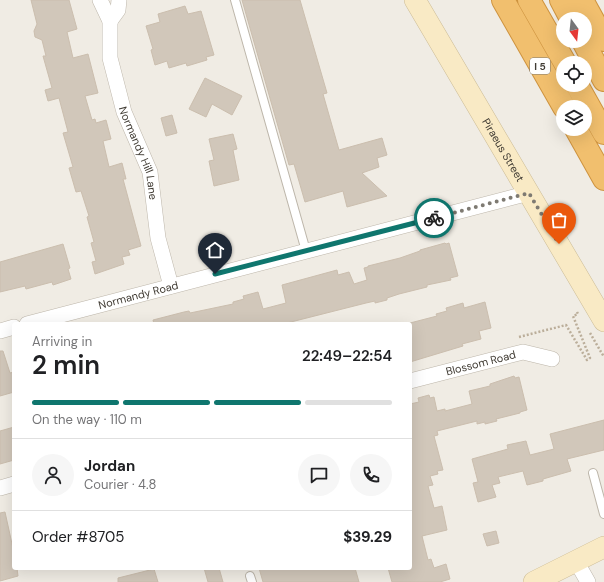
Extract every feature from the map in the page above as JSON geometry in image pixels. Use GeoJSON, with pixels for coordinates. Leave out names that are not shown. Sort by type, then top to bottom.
{"type":"FeatureCollection","features":[{"type":"Feature","properties":{"kind":"highway"},"geometry":{"type":"LineString","coordinates":[[500,0],[517,25]]}},
{"type":"Feature","properties":{"kind":"highway","name":"I 5"},"geometry":{"type":"LineString","coordinates":[[503,0],[560,100]]}},
{"type":"Feature","properties":{"kind":"highway"},"geometry":{"type":"LineString","coordinates":[[529,0],[561,56]]}},
{"type":"Feature","properties":{"kind":"highway"},"geometry":{"type":"LineString","coordinates":[[561,0],[567,12]]}},
{"type":"Feature","properties":{"kind":"highway"},"geometry":{"type":"LineString","coordinates":[[582,0],[596,39],[604,80]]}},
{"type":"Feature","properties":{"kind":"highway"},"geometry":{"type":"LineString","coordinates":[[596,39],[597,0]]}},
{"type":"Feature","properties":{"kind":"highway"},"geometry":{"type":"LineString","coordinates":[[581,92],[604,133]]}},
{"type":"Feature","properties":{"kind":"highway"},"geometry":{"type":"LineString","coordinates":[[580,136],[604,179]]}},
{"type":"Feature","properties":{"kind":"main road","name":"Piraeus Street"},"geometry":{"type":"LineString","coordinates":[[415,0],[529,193],[596,324]]}},
{"type":"Feature","properties":{"kind":"main road"},"geometry":{"type":"LineString","coordinates":[[534,582],[604,547]]}},
{"type":"Feature","properties":{"kind":"street","name":"Normandy Hill Lane"},"geometry":{"type":"LineString","coordinates":[[100,0],[110,21],[110,58],[124,112],[150,172],[158,238],[171,286]]}},
{"type":"Feature","properties":{"kind":"street","name":"Normandy Hill Lane"},"geometry":{"type":"LineString","coordinates":[[110,21],[118,10],[119,0]]}},
{"type":"Feature","properties":{"kind":"street","name":"Normandy Road"},"geometry":{"type":"LineString","coordinates":[[35,322],[529,193]]}},
{"type":"Feature","properties":{"kind":"street"},"geometry":{"type":"LineString","coordinates":[[0,331],[12,328]]}},
{"type":"Feature","properties":{"kind":"street","name":"Blossom Road"},"geometry":{"type":"LineString","coordinates":[[412,380],[523,352],[552,359]]}},
{"type":"Feature","properties":{"kind":"street"},"geometry":{"type":"LineString","coordinates":[[0,488],[12,485]]}},
{"type":"Feature","properties":{"kind":"street"},"geometry":{"type":"LineString","coordinates":[[576,561],[588,582]]}},
{"type":"Feature","properties":{"kind":"lane"},"geometry":{"type":"LineString","coordinates":[[235,0],[306,251]]}},
{"type":"Feature","properties":{"kind":"lane"},"geometry":{"type":"LineString","coordinates":[[593,473],[604,514]]}},
{"type":"Feature","properties":{"kind":"path"},"geometry":{"type":"LineString","coordinates":[[576,308],[581,318]]}},
{"type":"Feature","properties":{"kind":"path"},"geometry":{"type":"LineString","coordinates":[[512,339],[566,325],[587,360],[590,358],[573,316],[578,314]]}},
{"type":"Feature","properties":{"kind":"path"},"geometry":{"type":"LineString","coordinates":[[596,324],[596,346],[604,357]]}},
{"type":"Feature","properties":{"kind":"building"},"geometry":{"type":"Polygon","coordinates":[[[31,0],[69,0],[77,29],[67,32],[73,58],[88,54],[98,93],[85,96],[92,120],[95,119],[96,123],[106,120],[111,139],[103,141],[109,167],[122,163],[126,179],[123,179],[141,246],[128,250],[130,255],[122,257],[124,264],[95,274],[92,262],[96,261],[91,243],[94,242],[87,217],[89,216],[81,191],[76,192],[69,168],[73,167],[63,133],[68,132],[59,98],[48,101],[45,90],[52,88],[43,56],[46,56],[42,40],[35,37],[34,31],[37,24],[31,0]]]}},
{"type":"Feature","properties":{"kind":"building"},"geometry":{"type":"Polygon","coordinates":[[[242,0],[300,0],[327,93],[323,94],[339,150],[382,138],[387,155],[377,158],[379,167],[362,173],[387,196],[347,207],[343,191],[305,202],[294,164],[289,165],[242,0]]]}},
{"type":"Feature","properties":{"kind":"building"},"geometry":{"type":"Polygon","coordinates":[[[185,6],[188,14],[201,11],[214,55],[206,57],[207,60],[187,66],[186,63],[169,68],[167,61],[155,65],[151,50],[153,49],[146,26],[160,22],[158,14],[185,6]]]}},
{"type":"Feature","properties":{"kind":"building"},"geometry":{"type":"Polygon","coordinates":[[[205,78],[242,96],[232,115],[212,104],[206,117],[189,109],[205,78]]]}},
{"type":"Feature","properties":{"kind":"building"},"geometry":{"type":"Polygon","coordinates":[[[172,115],[177,133],[166,136],[161,118],[172,115]]]}},
{"type":"Feature","properties":{"kind":"building"},"geometry":{"type":"Polygon","coordinates":[[[233,134],[237,149],[233,150],[239,180],[214,186],[209,161],[214,160],[209,139],[233,134]]]}},
{"type":"Feature","properties":{"kind":"building"},"geometry":{"type":"Polygon","coordinates":[[[449,243],[458,276],[450,278],[451,280],[427,285],[427,287],[387,298],[387,300],[375,303],[375,301],[366,303],[291,322],[154,322],[153,320],[184,312],[189,311],[190,313],[233,304],[233,302],[244,299],[243,296],[258,292],[263,309],[286,303],[282,285],[337,270],[338,275],[349,272],[354,284],[367,280],[364,268],[400,258],[420,250],[449,243]]]}},
{"type":"Feature","properties":{"kind":"building"},"geometry":{"type":"Polygon","coordinates":[[[63,244],[70,268],[68,269],[71,279],[53,285],[52,282],[26,289],[25,286],[0,292],[0,262],[63,244]]]}},
{"type":"Feature","properties":{"kind":"building"},"geometry":{"type":"Polygon","coordinates":[[[485,302],[491,328],[479,331],[481,339],[412,361],[412,322],[437,316],[436,314],[447,311],[446,308],[463,303],[464,308],[485,302]]]}},
{"type":"Feature","properties":{"kind":"building"},"geometry":{"type":"Polygon","coordinates":[[[0,351],[3,351],[10,373],[12,372],[12,393],[0,396],[0,351]]]}},
{"type":"Feature","properties":{"kind":"building"},"geometry":{"type":"Polygon","coordinates":[[[514,376],[515,378],[519,377],[527,410],[496,419],[497,421],[485,424],[485,422],[477,424],[477,421],[437,431],[438,435],[434,436],[443,470],[437,471],[438,474],[430,476],[433,485],[428,486],[434,508],[442,506],[447,530],[422,536],[428,560],[431,559],[434,568],[446,564],[450,579],[440,582],[392,582],[389,570],[412,570],[412,404],[419,402],[418,398],[429,395],[430,398],[434,397],[437,411],[445,409],[445,411],[472,404],[469,391],[490,386],[490,384],[514,376]]]}},
{"type":"Feature","properties":{"kind":"building"},"geometry":{"type":"Polygon","coordinates":[[[604,420],[604,450],[567,459],[571,471],[543,479],[543,481],[527,485],[523,471],[498,477],[500,483],[492,485],[496,497],[478,502],[473,483],[478,482],[472,459],[508,449],[507,445],[526,441],[530,455],[554,449],[550,434],[604,420]]]}},
{"type":"Feature","properties":{"kind":"building"},"geometry":{"type":"Polygon","coordinates":[[[12,428],[12,461],[0,464],[0,431],[12,428]]]}},
{"type":"Feature","properties":{"kind":"building"},"geometry":{"type":"Polygon","coordinates":[[[5,512],[12,544],[12,570],[17,570],[18,576],[0,581],[0,513],[5,512]]]}},
{"type":"Feature","properties":{"kind":"building"},"geometry":{"type":"Polygon","coordinates":[[[496,531],[499,543],[487,546],[483,534],[496,531]]]}},
{"type":"Feature","properties":{"kind":"building"},"geometry":{"type":"Polygon","coordinates":[[[154,570],[158,582],[118,582],[118,578],[154,570]]]}},
{"type":"Feature","properties":{"kind":"building"},"geometry":{"type":"Polygon","coordinates":[[[205,570],[220,570],[223,582],[208,582],[205,570]]]}},
{"type":"Feature","properties":{"kind":"building"},"geometry":{"type":"Polygon","coordinates":[[[260,570],[356,570],[359,582],[263,582],[260,570]]]}},
{"type":"Feature","properties":{"kind":"way so far"},"geometry":{"type":"LineString","coordinates":[[434,218],[529,193],[559,244]]}},
{"type":"Feature","properties":{"kind":"route"},"geometry":{"type":"LineString","coordinates":[[215,274],[434,218]]}}]}
